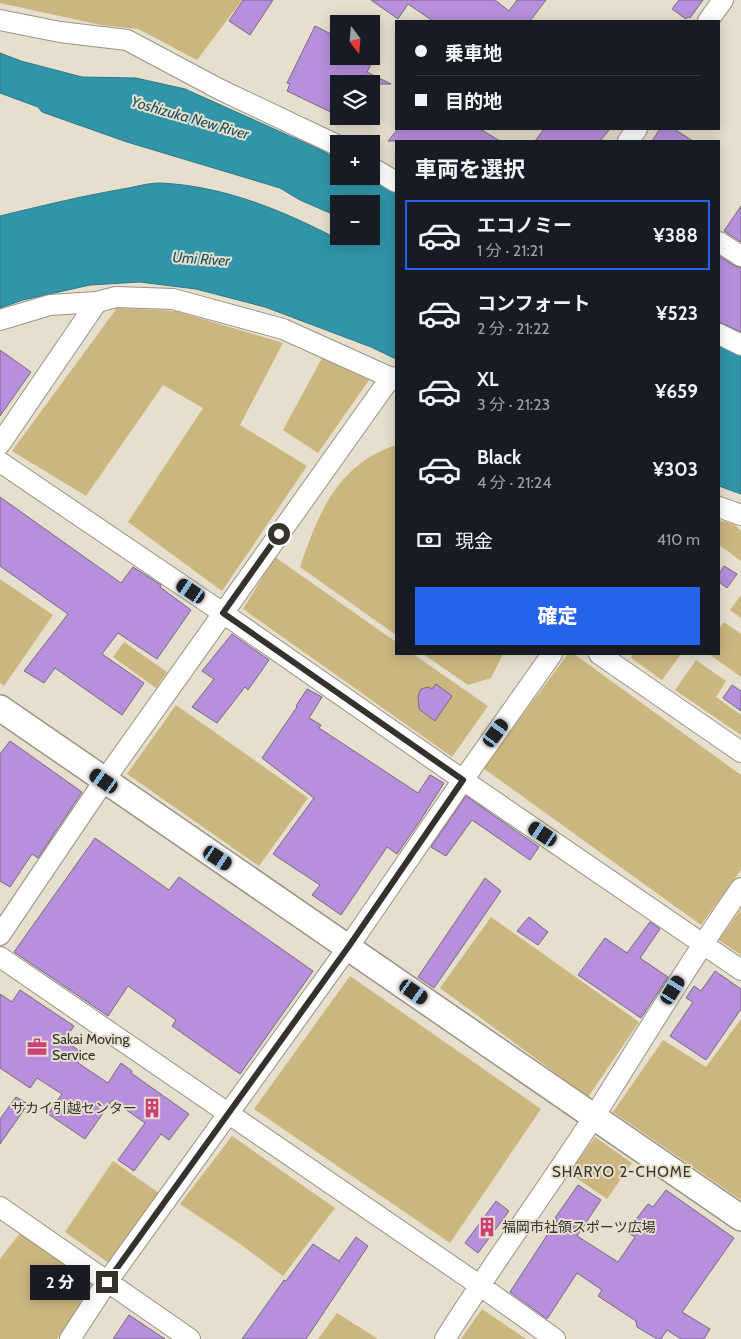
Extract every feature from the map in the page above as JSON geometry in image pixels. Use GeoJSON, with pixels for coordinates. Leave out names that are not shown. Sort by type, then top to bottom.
{"type":"FeatureCollection","features":[{"type":"Feature","properties":{"kind":"street"},"geometry":{"type":"LineString","coordinates":[[709,20],[722,0]]}},
{"type":"Feature","properties":{"kind":"street"},"geometry":{"type":"LineString","coordinates":[[0,20],[60,32],[127,40],[220,89],[330,142]]}},
{"type":"Feature","properties":{"kind":"street"},"geometry":{"type":"LineString","coordinates":[[380,172],[395,181]]}},
{"type":"Feature","properties":{"kind":"street"},"geometry":{"type":"LineString","coordinates":[[720,243],[741,256]]}},
{"type":"Feature","properties":{"kind":"street"},"geometry":{"type":"LineString","coordinates":[[0,320],[50,305],[97,302],[116,297],[173,299],[283,329],[393,379],[104,781],[0,935]]}},
{"type":"Feature","properties":{"kind":"street"},"geometry":{"type":"LineString","coordinates":[[0,444],[97,302]]}},
{"type":"Feature","properties":{"kind":"street"},"geometry":{"type":"LineString","coordinates":[[720,334],[741,345]]}},
{"type":"Feature","properties":{"kind":"street"},"geometry":{"type":"LineString","coordinates":[[0,462],[223,613],[463,780],[703,942],[741,970]]}},
{"type":"Feature","properties":{"kind":"street"},"geometry":{"type":"LineString","coordinates":[[720,507],[741,515]]}},
{"type":"Feature","properties":{"kind":"street"},"geometry":{"type":"LineString","coordinates":[[70,1339],[107,1282],[349,946],[551,655]]}},
{"type":"Feature","properties":{"kind":"street"},"geometry":{"type":"LineString","coordinates":[[599,655],[741,752]]}},
{"type":"Feature","properties":{"kind":"street"},"geometry":{"type":"LineString","coordinates":[[0,708],[104,781],[349,946],[741,1218]]}},
{"type":"Feature","properties":{"kind":"street"},"geometry":{"type":"LineString","coordinates":[[445,1339],[479,1285],[594,1116],[703,942],[741,888]]}},
{"type":"Feature","properties":{"kind":"street"},"geometry":{"type":"LineString","coordinates":[[0,957],[556,1339]]}},
{"type":"Feature","properties":{"kind":"street"},"geometry":{"type":"LineString","coordinates":[[0,1207],[190,1339]]}},
{"type":"Feature","properties":{"kind":"shaded area"},"geometry":{"type":"Polygon","coordinates":[[[0,0],[242,0],[197,60],[138,29],[101,25],[0,3],[0,0]]]}},
{"type":"Feature","properties":{"kind":"shaded area"},"geometry":{"type":"Polygon","coordinates":[[[117,308],[176,311],[283,343],[240,425],[307,466],[222,591],[128,522],[203,408],[163,385],[86,496],[12,451],[117,308]]]}},
{"type":"Feature","properties":{"kind":"shaded area"},"geometry":{"type":"Polygon","coordinates":[[[322,358],[369,380],[318,453],[283,430],[322,358]]]}},
{"type":"Feature","properties":{"kind":"shaded area"},"geometry":{"type":"Polygon","coordinates":[[[395,445],[395,634],[300,567],[323,510],[333,493],[359,465],[376,454],[395,445]]]}},
{"type":"Feature","properties":{"kind":"shaded area"},"geometry":{"type":"Polygon","coordinates":[[[720,520],[734,524],[741,531],[741,561],[720,546],[720,520]]]}},
{"type":"Feature","properties":{"kind":"shaded area"},"geometry":{"type":"Polygon","coordinates":[[[275,557],[395,641],[395,655],[414,655],[488,706],[452,757],[243,609],[275,557]]]}},
{"type":"Feature","properties":{"kind":"shaded area"},"geometry":{"type":"Polygon","coordinates":[[[0,579],[53,615],[4,686],[0,683],[0,579]]]}},
{"type":"Feature","properties":{"kind":"shaded area"},"geometry":{"type":"Polygon","coordinates":[[[741,595],[741,618],[730,610],[741,595]]]}},
{"type":"Feature","properties":{"kind":"shaded area"},"geometry":{"type":"Polygon","coordinates":[[[724,622],[741,634],[741,677],[710,655],[720,655],[720,628],[724,622]]]}},
{"type":"Feature","properties":{"kind":"shaded area"},"geometry":{"type":"Polygon","coordinates":[[[124,642],[167,672],[156,688],[113,657],[124,642]]]}},
{"type":"Feature","properties":{"kind":"shaded area"},"geometry":{"type":"Polygon","coordinates":[[[424,655],[502,655],[491,678],[468,685],[424,655]]]}},
{"type":"Feature","properties":{"kind":"shaded area"},"geometry":{"type":"Polygon","coordinates":[[[567,655],[575,655],[741,775],[741,870],[701,925],[483,768],[567,655]]]}},
{"type":"Feature","properties":{"kind":"shaded area"},"geometry":{"type":"Polygon","coordinates":[[[632,655],[680,655],[662,680],[631,658],[632,655]]]}},
{"type":"Feature","properties":{"kind":"shaded area"},"geometry":{"type":"Polygon","coordinates":[[[696,660],[726,681],[716,697],[741,715],[741,735],[675,690],[696,660]]]}},
{"type":"Feature","properties":{"kind":"shaded area"},"geometry":{"type":"Polygon","coordinates":[[[176,705],[308,798],[259,866],[127,774],[176,705]]]}},
{"type":"Feature","properties":{"kind":"shaded area"},"geometry":{"type":"Polygon","coordinates":[[[741,909],[741,955],[719,940],[741,909]]]}},
{"type":"Feature","properties":{"kind":"shaded area"},"geometry":{"type":"Polygon","coordinates":[[[491,917],[639,1022],[588,1097],[440,988],[491,917]]]}},
{"type":"Feature","properties":{"kind":"shaded area"},"geometry":{"type":"Polygon","coordinates":[[[350,976],[541,1109],[450,1243],[254,1109],[350,976]]]}},
{"type":"Feature","properties":{"kind":"shaded area"},"geometry":{"type":"Polygon","coordinates":[[[741,1019],[741,1200],[613,1112],[663,1040],[706,1067],[741,1019]]]}},
{"type":"Feature","properties":{"kind":"shaded area"},"geometry":{"type":"Polygon","coordinates":[[[232,1136],[335,1208],[283,1276],[240,1244],[180,1204],[232,1136]]]}},
{"type":"Feature","properties":{"kind":"shaded area"},"geometry":{"type":"Polygon","coordinates":[[[595,1137],[632,1163],[607,1199],[569,1173],[595,1137]]]}},
{"type":"Feature","properties":{"kind":"shaded area"},"geometry":{"type":"Polygon","coordinates":[[[113,1161],[159,1193],[109,1263],[65,1232],[113,1161]]]}},
{"type":"Feature","properties":{"kind":"shaded area"},"geometry":{"type":"Polygon","coordinates":[[[20,1233],[96,1283],[57,1339],[0,1339],[0,1259],[20,1233]]]}},
{"type":"Feature","properties":{"kind":"shaded area"},"geometry":{"type":"Polygon","coordinates":[[[482,1309],[526,1339],[461,1339],[482,1309]]]}},
{"type":"Feature","properties":{"kind":"shaded area"},"geometry":{"type":"Polygon","coordinates":[[[337,1313],[378,1339],[318,1339],[337,1313]]]}},
{"type":"Feature","properties":{"kind":"water"},"geometry":{"type":"Polygon","coordinates":[[[0,53],[21,61],[82,77],[136,78],[185,89],[330,155],[330,185],[380,184],[395,192],[395,359],[371,347],[265,307],[196,289],[140,282],[90,285],[23,300],[0,308],[0,216],[146,184],[185,185],[233,195],[280,212],[330,236],[330,245],[380,245],[380,195],[330,195],[330,213],[300,200],[280,188],[127,142],[42,112],[38,107],[0,93],[0,53]]]}},
{"type":"Feature","properties":{"kind":"water"},"geometry":{"type":"Polygon","coordinates":[[[720,346],[741,356],[741,494],[720,486],[720,346]]]}},
{"type":"Feature","properties":{"kind":"building"},"geometry":{"type":"Polygon","coordinates":[[[243,0],[273,0],[250,35],[229,21],[243,0]]]}},
{"type":"Feature","properties":{"kind":"building"},"geometry":{"type":"Polygon","coordinates":[[[371,0],[495,0],[509,11],[517,0],[546,0],[531,20],[432,20],[408,4],[398,19],[371,0]]]}},
{"type":"Feature","properties":{"kind":"building"},"geometry":{"type":"Polygon","coordinates":[[[679,0],[703,0],[690,18],[686,19],[672,9],[679,0]]]}},
{"type":"Feature","properties":{"kind":"building"},"geometry":{"type":"Polygon","coordinates":[[[315,26],[330,34],[330,65],[370,65],[367,72],[373,75],[330,75],[330,112],[287,91],[290,84],[287,83],[315,26]]]}},
{"type":"Feature","properties":{"kind":"building"},"geometry":{"type":"Polygon","coordinates":[[[380,78],[391,84],[380,84],[380,78]]]}},
{"type":"Feature","properties":{"kind":"building"},"geometry":{"type":"Polygon","coordinates":[[[397,130],[482,130],[498,140],[395,140],[388,141],[397,130]]]}},
{"type":"Feature","properties":{"kind":"building"},"geometry":{"type":"Polygon","coordinates":[[[543,130],[609,130],[601,140],[536,140],[543,130]]]}},
{"type":"Feature","properties":{"kind":"building"},"geometry":{"type":"Polygon","coordinates":[[[659,130],[676,130],[691,140],[653,140],[659,130]]]}},
{"type":"Feature","properties":{"kind":"building"},"geometry":{"type":"Polygon","coordinates":[[[741,206],[741,242],[724,231],[741,206]]]}},
{"type":"Feature","properties":{"kind":"building"},"geometry":{"type":"Polygon","coordinates":[[[720,257],[741,268],[741,332],[720,322],[720,257]]]}},
{"type":"Feature","properties":{"kind":"building"},"geometry":{"type":"Polygon","coordinates":[[[0,350],[31,372],[0,416],[0,350]]]}},
{"type":"Feature","properties":{"kind":"building"},"geometry":{"type":"Polygon","coordinates":[[[0,497],[121,583],[133,567],[161,585],[160,587],[191,610],[157,659],[118,633],[102,654],[144,683],[122,715],[55,668],[44,683],[24,671],[68,614],[0,566],[0,497]]]}},
{"type":"Feature","properties":{"kind":"building"},"geometry":{"type":"Polygon","coordinates":[[[724,566],[737,574],[727,588],[720,583],[720,572],[724,566]]]}},
{"type":"Feature","properties":{"kind":"building"},"geometry":{"type":"Polygon","coordinates":[[[232,634],[269,660],[248,690],[245,687],[217,723],[192,707],[214,679],[202,671],[232,634]]]}},
{"type":"Feature","properties":{"kind":"building"},"geometry":{"type":"Polygon","coordinates":[[[436,684],[452,696],[435,721],[419,709],[418,696],[421,689],[428,687],[432,689],[436,684]]]}},
{"type":"Feature","properties":{"kind":"building"},"geometry":{"type":"Polygon","coordinates":[[[732,685],[741,691],[741,711],[723,698],[732,685]]]}},
{"type":"Feature","properties":{"kind":"building"},"geometry":{"type":"Polygon","coordinates":[[[307,689],[322,697],[309,718],[321,725],[319,728],[418,793],[430,775],[444,783],[397,854],[387,847],[341,915],[312,895],[320,885],[273,854],[314,798],[262,758],[307,689]]]}},
{"type":"Feature","properties":{"kind":"building"},"geometry":{"type":"Polygon","coordinates":[[[10,741],[82,792],[38,858],[32,854],[10,887],[0,881],[0,754],[10,741]]]}},
{"type":"Feature","properties":{"kind":"building"},"geometry":{"type":"Polygon","coordinates":[[[466,796],[539,847],[530,860],[472,820],[446,856],[431,847],[466,796]]]}},
{"type":"Feature","properties":{"kind":"building"},"geometry":{"type":"Polygon","coordinates":[[[95,838],[169,890],[179,877],[313,971],[240,1074],[172,1026],[176,1020],[128,986],[108,1016],[14,952],[95,838]]]}},
{"type":"Feature","properties":{"kind":"building"},"geometry":{"type":"Polygon","coordinates":[[[485,878],[501,891],[434,988],[418,977],[485,878]]]}},
{"type":"Feature","properties":{"kind":"building"},"geometry":{"type":"Polygon","coordinates":[[[529,917],[548,932],[538,945],[517,931],[529,917]]]}},
{"type":"Feature","properties":{"kind":"building"},"geometry":{"type":"Polygon","coordinates":[[[650,922],[660,929],[640,958],[668,977],[641,1018],[578,975],[605,938],[627,953],[650,922]]]}},
{"type":"Feature","properties":{"kind":"building"},"geometry":{"type":"Polygon","coordinates":[[[715,971],[741,989],[741,1009],[706,1060],[670,1036],[693,1002],[686,998],[694,986],[701,991],[715,971]]]}},
{"type":"Feature","properties":{"kind":"building"},"geometry":{"type":"Polygon","coordinates":[[[20,990],[74,1026],[64,1040],[84,1054],[78,1063],[108,1083],[121,1063],[132,1071],[131,1073],[189,1114],[169,1140],[161,1134],[134,1171],[118,1160],[145,1123],[112,1100],[85,1139],[48,1114],[62,1094],[37,1078],[30,1088],[0,1068],[0,994],[12,1002],[20,990]]]}},
{"type":"Feature","properties":{"kind":"building"},"geometry":{"type":"Polygon","coordinates":[[[16,1097],[28,1104],[0,1144],[0,1119],[16,1097]]]}},
{"type":"Feature","properties":{"kind":"building"},"geometry":{"type":"Polygon","coordinates":[[[578,1185],[601,1200],[577,1236],[618,1262],[635,1237],[626,1232],[648,1204],[653,1207],[666,1190],[734,1238],[682,1312],[710,1329],[704,1339],[681,1339],[667,1330],[661,1339],[657,1339],[637,1327],[636,1321],[598,1296],[602,1290],[577,1273],[547,1319],[510,1292],[557,1220],[555,1218],[578,1185]]]}},
{"type":"Feature","properties":{"kind":"building","name":"福岡市社領スポーツ広場"},"geometry":{"type":"Polygon","coordinates":[[[496,1201],[509,1211],[478,1253],[465,1243],[496,1201]]]}},
{"type":"Feature","properties":{"kind":"building"},"geometry":{"type":"Polygon","coordinates":[[[356,1237],[368,1246],[306,1339],[242,1339],[284,1280],[286,1281],[313,1244],[339,1261],[356,1237]]]}},
{"type":"Feature","properties":{"kind":"building"},"geometry":{"type":"Polygon","coordinates":[[[129,1315],[165,1339],[113,1339],[129,1315]]]}},
{"type":"Feature","properties":{"kind":"place","name":"Sakai Moving Service"},"geometry":{"type":"Point","coordinates":[37,1047]}},
{"type":"Feature","properties":{"kind":"place","name":"サカイ引越センター"},"geometry":{"type":"Point","coordinates":[152,1108]}},
{"type":"Feature","properties":{"kind":"place","name":"福岡市社領スポーツ広場"},"geometry":{"type":"Point","coordinates":[487,1227]}},
{"type":"Feature","properties":{"kind":"district","name":"SHARYO 2-CHOME"},"geometry":{"type":"Point","coordinates":[622,1172]}},
{"type":"Feature","properties":{"kind":"route"},"geometry":{"type":"LineString","coordinates":[[107,1282],[349,946],[463,780],[223,613],[279,534]]}},
{"type":"Feature","properties":{"kind":"water label","name":"Yoshizuka New River"},"geometry":{"type":"Point","coordinates":[190,118]}},
{"type":"Feature","properties":{"kind":"water label","name":"Umi River"},"geometry":{"type":"Point","coordinates":[201,259]}}]}
